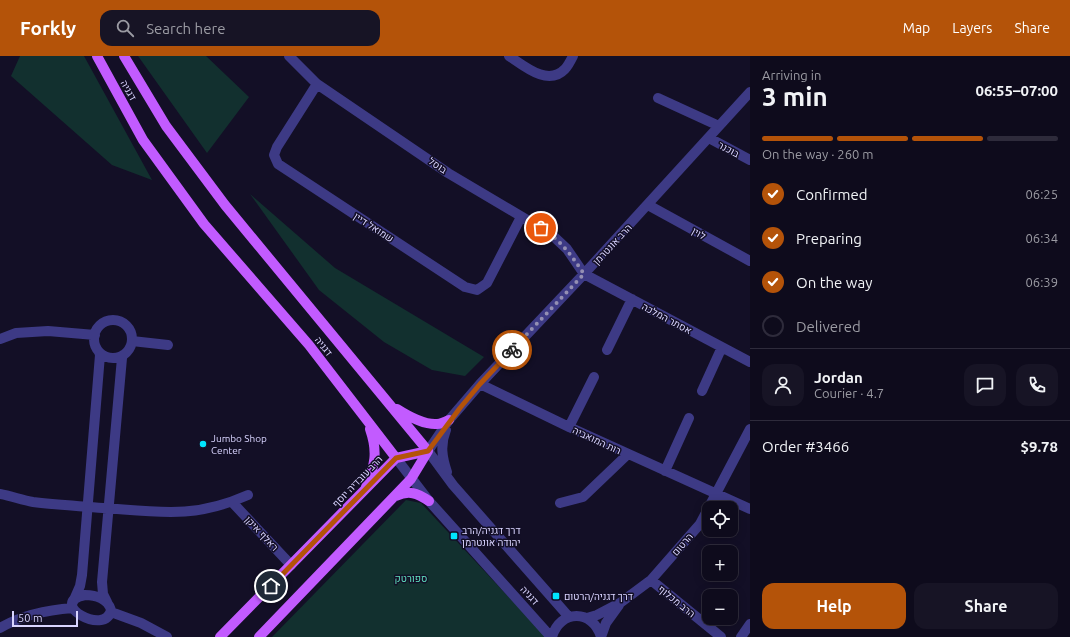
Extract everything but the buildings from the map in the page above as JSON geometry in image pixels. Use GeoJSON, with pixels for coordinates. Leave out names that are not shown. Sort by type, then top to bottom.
{"type":"FeatureCollection","features":[{"type":"Feature","properties":{"kind":"main road","name":"דגניה"},"geometry":{"type":"LineString","coordinates":[[97,56],[143,140],[204,224],[309,345],[396,458]]}},
{"type":"Feature","properties":{"kind":"main road","name":"דגניה"},"geometry":{"type":"LineString","coordinates":[[124,56],[166,126],[226,205],[428,451]]}},
{"type":"Feature","properties":{"kind":"main road"},"geometry":{"type":"LineString","coordinates":[[390,404],[410,417],[430,424],[437,424],[450,420]]}},
{"type":"Feature","properties":{"kind":"main road"},"geometry":{"type":"LineString","coordinates":[[364,492],[374,466],[376,452],[368,422]]}},
{"type":"Feature","properties":{"kind":"main road"},"geometry":{"type":"LineString","coordinates":[[259,637],[411,479],[428,451]]}},
{"type":"Feature","properties":{"kind":"main road","name":"הרב עובדיה יוסף"},"geometry":{"type":"LineString","coordinates":[[220,637],[396,458],[428,451]]}},
{"type":"Feature","properties":{"kind":"main road"},"geometry":{"type":"LineString","coordinates":[[394,497],[402,493],[409,492],[428,500]]}},
{"type":"Feature","properties":{"kind":"street","name":"בוסל"},"geometry":{"type":"LineString","coordinates":[[289,56],[317,84],[448,173],[551,234],[567,249],[584,274]]}},
{"type":"Feature","properties":{"kind":"street"},"geometry":{"type":"LineString","coordinates":[[509,56],[536,72],[550,77],[558,75],[566,69],[573,56]]}},
{"type":"Feature","properties":{"kind":"street","name":"שמואל דיין"},"geometry":{"type":"LineString","coordinates":[[317,84],[277,147],[274,155],[278,164],[465,287],[477,290],[487,283],[521,217]]}},
{"type":"Feature","properties":{"kind":"street","name":"הרב אונטרמן"},"geometry":{"type":"LineString","coordinates":[[428,451],[450,420],[480,384],[648,205],[750,92]]}},
{"type":"Feature","properties":{"kind":"street"},"geometry":{"type":"LineString","coordinates":[[658,98],[719,126]]}},
{"type":"Feature","properties":{"kind":"street","name":"בוכנר"},"geometry":{"type":"LineString","coordinates":[[708,138],[750,160]]}},
{"type":"Feature","properties":{"kind":"street","name":"לוין"},"geometry":{"type":"LineString","coordinates":[[648,205],[750,261]]}},
{"type":"Feature","properties":{"kind":"street","name":"אסתר המלכה"},"geometry":{"type":"LineString","coordinates":[[584,274],[750,362]]}},
{"type":"Feature","properties":{"kind":"street"},"geometry":{"type":"LineString","coordinates":[[607,350],[632,299]]}},
{"type":"Feature","properties":{"kind":"street"},"geometry":{"type":"LineString","coordinates":[[99,352],[109,358],[118,358],[123,355],[129,349],[132,340],[131,332],[128,327],[115,320],[106,322],[101,325],[95,335],[95,344],[99,352],[88,506],[82,575],[80,586],[73,605],[76,614],[81,618],[92,621],[108,618],[111,612],[111,608],[103,594],[102,583],[123,355]]}},
{"type":"Feature","properties":{"kind":"street"},"geometry":{"type":"LineString","coordinates":[[0,339],[16,333],[48,331],[95,335]]}},
{"type":"Feature","properties":{"kind":"street"},"geometry":{"type":"LineString","coordinates":[[132,340],[168,345]]}},
{"type":"Feature","properties":{"kind":"street"},"geometry":{"type":"LineString","coordinates":[[702,391],[722,347]]}},
{"type":"Feature","properties":{"kind":"street"},"geometry":{"type":"LineString","coordinates":[[570,427],[594,377]]}},
{"type":"Feature","properties":{"kind":"street","name":"רות המואביה"},"geometry":{"type":"LineString","coordinates":[[480,384],[628,454],[750,509]]}},
{"type":"Feature","properties":{"kind":"street"},"geometry":{"type":"LineString","coordinates":[[665,471],[689,418]]}},
{"type":"Feature","properties":{"kind":"street"},"geometry":{"type":"LineString","coordinates":[[450,420],[443,436],[442,458],[453,485]]}},
{"type":"Feature","properties":{"kind":"street","name":"הרטום"},"geometry":{"type":"LineString","coordinates":[[587,618],[597,615],[620,603],[651,580],[700,524],[750,429]]}},
{"type":"Feature","properties":{"kind":"street","name":"דגניה"},"geometry":{"type":"LineString","coordinates":[[428,451],[453,485],[569,617]]}},
{"type":"Feature","properties":{"kind":"street"},"geometry":{"type":"LineString","coordinates":[[560,503],[583,497],[628,454]]}},
{"type":"Feature","properties":{"kind":"street","name":"דגניה"},"geometry":{"type":"LineString","coordinates":[[396,458],[428,500],[551,637]]}},
{"type":"Feature","properties":{"kind":"street"},"geometry":{"type":"LineString","coordinates":[[0,494],[32,502],[174,513],[200,510],[232,502],[248,495]]}},
{"type":"Feature","properties":{"kind":"street","name":"ראלף איקן"},"geometry":{"type":"LineString","coordinates":[[232,502],[291,565]]}},
{"type":"Feature","properties":{"kind":"street","name":"הרב מכלוף"},"geometry":{"type":"LineString","coordinates":[[651,580],[721,637]]}},
{"type":"Feature","properties":{"kind":"street"},"geometry":{"type":"LineString","coordinates":[[0,628],[29,615],[73,605],[80,596],[88,595],[100,598],[107,602]]}},
{"type":"Feature","properties":{"kind":"street","name":"הרטום"},"geometry":{"type":"LineString","coordinates":[[601,637],[606,623],[620,603]]}},
{"type":"Feature","properties":{"kind":"street"},"geometry":{"type":"LineString","coordinates":[[111,612],[141,623],[167,637]]}},
{"type":"Feature","properties":{"kind":"street"},"geometry":{"type":"LineString","coordinates":[[551,637],[559,623],[569,617],[581,616],[587,618],[596,626],[601,637]]}},
{"type":"Feature","properties":{"kind":"street"},"geometry":{"type":"LineString","coordinates":[[741,637],[750,624]]}},
{"type":"Feature","properties":{"kind":"green space"},"geometry":{"type":"Polygon","coordinates":[[[20,56],[84,56],[152,180],[112,165],[11,76],[20,56]]]}},
{"type":"Feature","properties":{"kind":"green space"},"geometry":{"type":"Polygon","coordinates":[[[138,56],[206,56],[249,97],[207,153],[138,56]]]}},
{"type":"Feature","properties":{"kind":"green space"},"geometry":{"type":"Polygon","coordinates":[[[250,194],[335,268],[484,357],[465,376],[432,370],[384,342],[319,290],[250,194]]]}},
{"type":"Feature","properties":{"kind":"green space","name":"ספורטק"},"geometry":{"type":"Polygon","coordinates":[[[406,500],[421,503],[546,637],[272,637],[406,500]]]}},
{"type":"Feature","properties":{"kind":"way so far"},"geometry":{"type":"LineString","coordinates":[[512,350],[584,274],[567,249],[551,234],[541,228]]}},
{"type":"Feature","properties":{"kind":"place","name":"Jumbo Shop Center"},"geometry":{"type":"Point","coordinates":[203,444]}},
{"type":"Feature","properties":{"kind":"place","name":"דרך דגניה/הרב יהודה אונטרמן"},"geometry":{"type":"Point","coordinates":[454,536]}},
{"type":"Feature","properties":{"kind":"place","name":"דרך דגניה/הרטום"},"geometry":{"type":"Point","coordinates":[556,596]}},
{"type":"Feature","properties":{"kind":"route"},"geometry":{"type":"LineString","coordinates":[[271,586],[396,458],[428,451],[450,420],[480,384],[512,350]]}}]}
